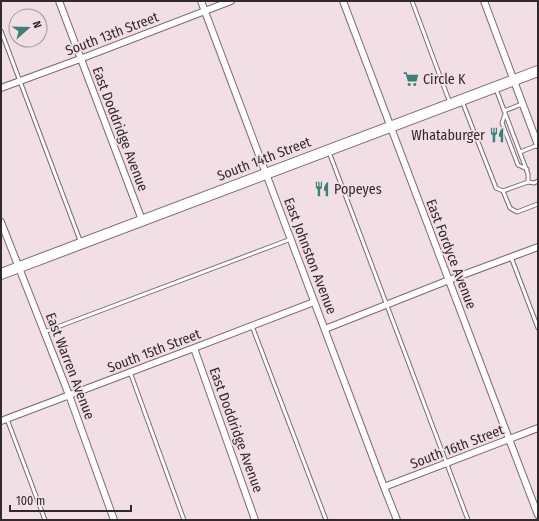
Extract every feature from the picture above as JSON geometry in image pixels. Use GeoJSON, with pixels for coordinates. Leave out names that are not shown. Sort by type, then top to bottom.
{"type":"FeatureCollection","features":[{"type":"Feature","properties":{"kind":"main road","name":"South 14th Street"},"geometry":{"type":"LineString","coordinates":[[1,274],[538,70]]}},
{"type":"Feature","properties":{"kind":"street","name":"East Doddridge Avenue"},"geometry":{"type":"LineString","coordinates":[[59,1],[142,220]]}},
{"type":"Feature","properties":{"kind":"street","name":"East Johnston Avenue"},"geometry":{"type":"LineString","coordinates":[[201,1],[397,520]]}},
{"type":"Feature","properties":{"kind":"street","name":"South 13th Street"},"geometry":{"type":"LineString","coordinates":[[1,88],[231,1]]}},
{"type":"Feature","properties":{"kind":"street","name":"East Fordyce Avenue"},"geometry":{"type":"LineString","coordinates":[[343,1],[538,515]]}},
{"type":"Feature","properties":{"kind":"street"},"geometry":{"type":"LineString","coordinates":[[484,1],[538,145]]}},
{"type":"Feature","properties":{"kind":"street","name":"East Warren Avenue"},"geometry":{"type":"LineString","coordinates":[[1,222],[69,395],[114,520]]}},
{"type":"Feature","properties":{"kind":"street"},"geometry":{"type":"LineString","coordinates":[[325,329],[538,247]]}},
{"type":"Feature","properties":{"kind":"street","name":"South 15th Street"},"geometry":{"type":"LineString","coordinates":[[4,420],[314,302]]}},
{"type":"Feature","properties":{"kind":"street","name":"East Doddridge Avenue"},"geometry":{"type":"LineString","coordinates":[[194,348],[255,520]]}},
{"type":"Feature","properties":{"kind":"street","name":"South 16th Street"},"geometry":{"type":"LineString","coordinates":[[384,487],[538,428]]}},
{"type":"Feature","properties":{"kind":"lane"},"geometry":{"type":"LineString","coordinates":[[412,1],[450,104]]}},
{"type":"Feature","properties":{"kind":"lane"},"geometry":{"type":"LineString","coordinates":[[1,31],[82,244]]}},
{"type":"Feature","properties":{"kind":"lane"},"geometry":{"type":"LineString","coordinates":[[495,87],[528,174],[528,182]]}},
{"type":"Feature","properties":{"kind":"lane"},"geometry":{"type":"LineString","coordinates":[[462,99],[496,188],[503,191],[528,182],[534,183],[538,181]]}},
{"type":"Feature","properties":{"kind":"lane"},"geometry":{"type":"LineString","coordinates":[[522,104],[505,112],[502,123],[518,165],[526,169]]}},
{"type":"Feature","properties":{"kind":"lane"},"geometry":{"type":"LineString","coordinates":[[520,152],[538,145]]}},
{"type":"Feature","properties":{"kind":"lane"},"geometry":{"type":"LineString","coordinates":[[328,150],[468,520]]}},
{"type":"Feature","properties":{"kind":"lane"},"geometry":{"type":"LineString","coordinates":[[503,191],[510,208],[517,212],[538,204]]}},
{"type":"Feature","properties":{"kind":"lane"},"geometry":{"type":"LineString","coordinates":[[44,332],[291,239]]}},
{"type":"Feature","properties":{"kind":"lane"},"geometry":{"type":"LineString","coordinates":[[511,257],[538,328]]}},
{"type":"Feature","properties":{"kind":"lane"},"geometry":{"type":"LineString","coordinates":[[252,326],[326,520]]}},
{"type":"Feature","properties":{"kind":"lane"},"geometry":{"type":"LineString","coordinates":[[130,372],[184,520]]}},
{"type":"Feature","properties":{"kind":"lane"},"geometry":{"type":"LineString","coordinates":[[4,420],[45,520]]}},
{"type":"Feature","properties":{"kind":"place","name":"Circle K"},"geometry":{"type":"Point","coordinates":[411,79]}},
{"type":"Feature","properties":{"kind":"place","name":"Whataburger"},"geometry":{"type":"Point","coordinates":[497,135]}},
{"type":"Feature","properties":{"kind":"place","name":"Popeyes"},"geometry":{"type":"Point","coordinates":[322,189]}}]}
